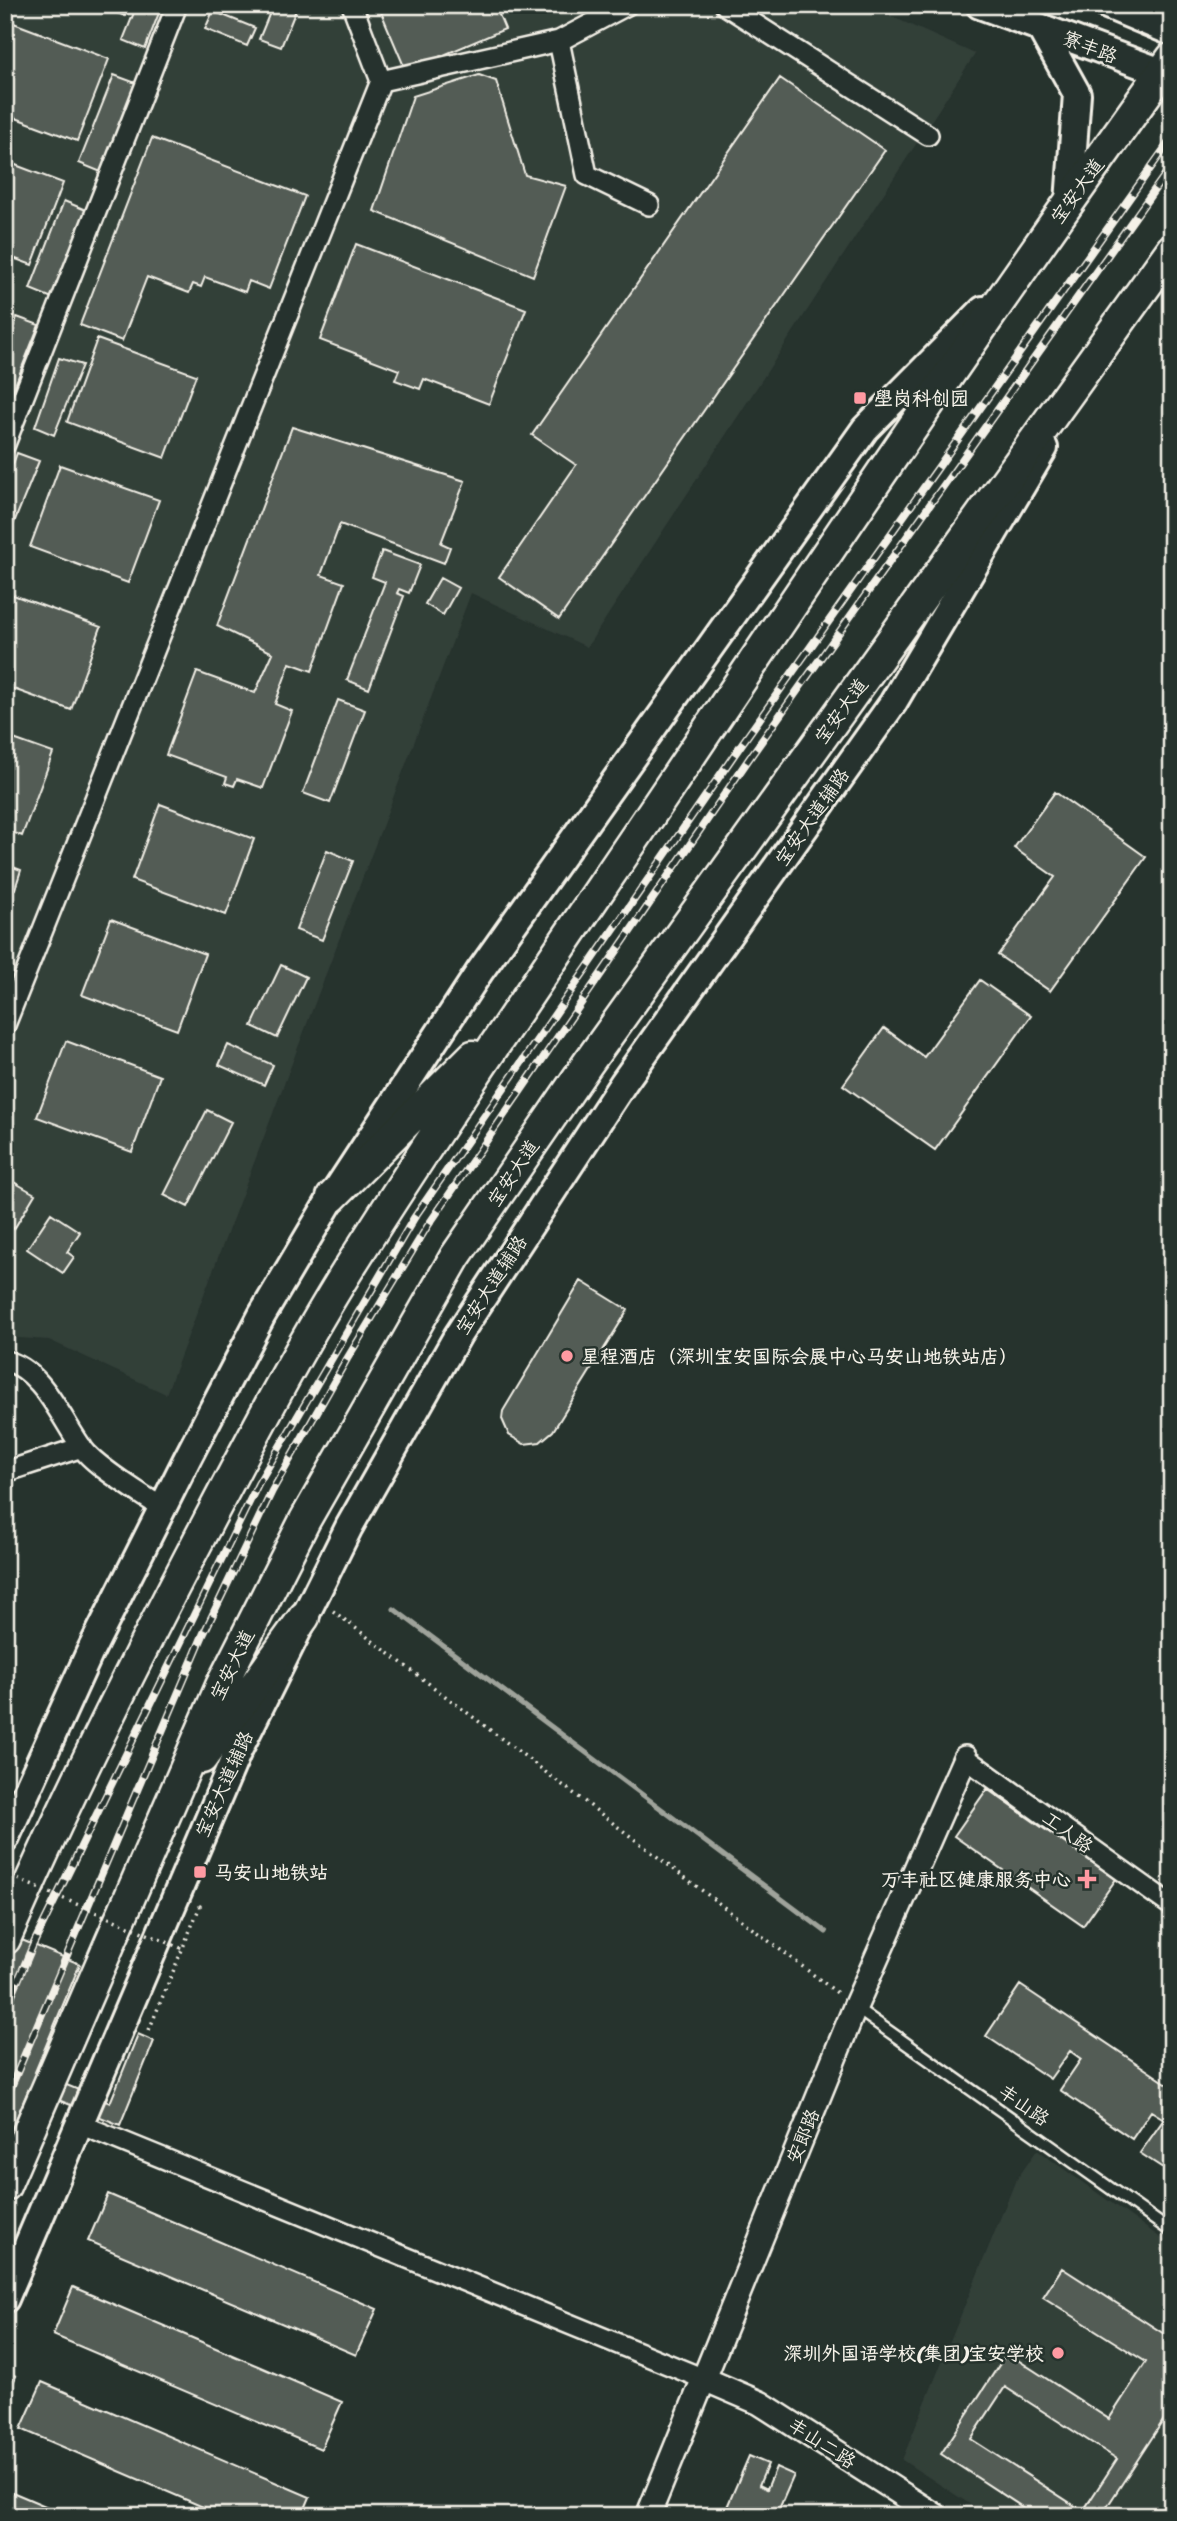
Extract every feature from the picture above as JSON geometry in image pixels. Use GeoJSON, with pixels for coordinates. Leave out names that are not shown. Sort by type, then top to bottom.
{"type":"FeatureCollection","features":[{"type":"Feature","properties":{"kind":"main road","name":"寮丰路"},"geometry":{"type":"LineString","coordinates":[[980,5],[1041,29],[1168,70]]}},
{"type":"Feature","properties":{"kind":"main road"},"geometry":{"type":"LineString","coordinates":[[1107,5],[1172,32]]}},
{"type":"Feature","properties":{"kind":"main road"},"geometry":{"type":"LineString","coordinates":[[1041,29],[1077,94],[1069,202]]}},
{"type":"Feature","properties":{"kind":"main road","name":"宝安大道"},"geometry":{"type":"LineString","coordinates":[[5,1939],[51,1834],[236,1468],[349,1269],[518,1011],[1016,276],[1168,70]]}},
{"type":"Feature","properties":{"kind":"main road","name":"宝安大道"},"geometry":{"type":"LineString","coordinates":[[5,2186],[221,1686],[305,1520],[456,1257],[588,1063],[1172,249]]}},
{"type":"Feature","properties":{"kind":"main road"},"geometry":{"type":"LineString","coordinates":[[5,1839],[89,1654],[162,1508],[261,1315],[332,1197],[480,971],[865,429],[1016,276]]}},
{"type":"Feature","properties":{"kind":"main road","name":"宝安大道辅路"},"geometry":{"type":"LineString","coordinates":[[5,2299],[237,1753],[315,1611],[349,1527],[458,1335],[624,1082],[893,703],[1106,342]]}},
{"type":"Feature","properties":{"kind":"main road"},"geometry":{"type":"LineString","coordinates":[[332,1197],[518,1011]]}},
{"type":"Feature","properties":{"kind":"main road"},"geometry":{"type":"LineString","coordinates":[[167,1806],[315,1611]]}},
{"type":"Feature","properties":{"kind":"street"},"geometry":{"type":"LineString","coordinates":[[5,444],[177,5]]}},
{"type":"Feature","properties":{"kind":"street"},"geometry":{"type":"LineString","coordinates":[[5,1025],[381,81],[352,5]]}},
{"type":"Feature","properties":{"kind":"street"},"geometry":{"type":"LineString","coordinates":[[381,81],[559,41],[627,5]]}},
{"type":"Feature","properties":{"kind":"street"},"geometry":{"type":"LineString","coordinates":[[725,5],[928,135]]}},
{"type":"Feature","properties":{"kind":"street"},"geometry":{"type":"LineString","coordinates":[[559,41],[587,175],[649,205]]}},
{"type":"Feature","properties":{"kind":"street"},"geometry":{"type":"LineString","coordinates":[[5,1361],[20,1364],[46,1394],[82,1447],[162,1508]]}},
{"type":"Feature","properties":{"kind":"street"},"geometry":{"type":"LineString","coordinates":[[5,1472],[82,1447]]}},
{"type":"Feature","properties":{"kind":"street","name":"安郎路"},"geometry":{"type":"LineString","coordinates":[[648,2516],[855,2007],[965,1758]]}},
{"type":"Feature","properties":{"kind":"street","name":"工人路"},"geometry":{"type":"LineString","coordinates":[[965,1758],[1172,1906]]}},
{"type":"Feature","properties":{"kind":"street"},"geometry":{"type":"LineString","coordinates":[[78,2123],[704,2379]]}},
{"type":"Feature","properties":{"kind":"street","name":"丰山二路"},"geometry":{"type":"LineString","coordinates":[[704,2379],[760,2403],[936,2516]]}},
{"type":"Feature","properties":{"kind":"lane","name":"丰山路"},"geometry":{"type":"LineString","coordinates":[[855,2007],[1172,2232]]}},
{"type":"Feature","properties":{"kind":"path"},"geometry":{"type":"LineString","coordinates":[[315,1611],[855,2007]]}},
{"type":"Feature","properties":{"kind":"path"},"geometry":{"type":"LineString","coordinates":[[5,1874],[183,1949]]}},
{"type":"Feature","properties":{"kind":"path"},"geometry":{"type":"LineString","coordinates":[[149,2030],[200,1906]]}},
{"type":"Feature","properties":{"kind":"shaded area"},"geometry":{"type":"Polygon","coordinates":[[[5,5],[866,5],[975,54],[587,647],[471,593],[166,1394],[49,1340],[5,1337],[5,5]]]}},
{"type":"Feature","properties":{"kind":"shaded area","name":"深圳外国语学校(集团)宝安学校"},"geometry":{"type":"Polygon","coordinates":[[[1037,2150],[1172,2246],[1172,2516],[981,2516],[982,2512],[902,2460],[1015,2182],[1037,2150]]]}},
{"type":"Feature","properties":{"kind":"building"},"geometry":{"type":"Polygon","coordinates":[[[96,5],[129,5],[125,16],[96,5]]]}},
{"type":"Feature","properties":{"kind":"building"},"geometry":{"type":"Polygon","coordinates":[[[137,5],[162,5],[145,49],[123,40],[137,5]]]}},
{"type":"Feature","properties":{"kind":"building"},"geometry":{"type":"Polygon","coordinates":[[[273,5],[298,5],[281,47],[259,39],[273,5]]]}},
{"type":"Feature","properties":{"kind":"building"},"geometry":{"type":"Polygon","coordinates":[[[378,5],[495,5],[505,29],[406,71],[378,5]]]}},
{"type":"Feature","properties":{"kind":"building"},"geometry":{"type":"Polygon","coordinates":[[[213,11],[255,28],[247,46],[205,29],[213,11]]]}},
{"type":"Feature","properties":{"kind":"building"},"geometry":{"type":"Polygon","coordinates":[[[11,22],[109,59],[77,141],[5,114],[5,37],[11,22]]]}},
{"type":"Feature","properties":{"kind":"building"},"geometry":{"type":"Polygon","coordinates":[[[114,75],[136,83],[101,172],[79,163],[114,75]]]}},
{"type":"Feature","properties":{"kind":"building"},"geometry":{"type":"Polygon","coordinates":[[[479,75],[496,81],[525,175],[566,186],[533,276],[374,211],[413,96],[479,75]]]}},
{"type":"Feature","properties":{"kind":"building"},"geometry":{"type":"Polygon","coordinates":[[[780,78],[885,150],[559,619],[499,577],[576,465],[532,435],[780,78]]]}},
{"type":"Feature","properties":{"kind":"building"},"geometry":{"type":"Polygon","coordinates":[[[152,138],[305,196],[269,289],[249,281],[245,292],[205,277],[201,287],[193,284],[189,293],[147,277],[122,341],[80,325],[152,138]]]}},
{"type":"Feature","properties":{"kind":"building"},"geometry":{"type":"Polygon","coordinates":[[[5,161],[63,183],[32,265],[5,255],[5,161]]]}},
{"type":"Feature","properties":{"kind":"building"},"geometry":{"type":"Polygon","coordinates":[[[64,201],[86,210],[52,298],[30,289],[64,201]]]}},
{"type":"Feature","properties":{"kind":"building"},"geometry":{"type":"Polygon","coordinates":[[[356,244],[526,309],[489,404],[424,379],[420,389],[395,380],[399,370],[320,340],[356,244]]]}},
{"type":"Feature","properties":{"kind":"building"},"geometry":{"type":"Polygon","coordinates":[[[5,304],[11,307],[5,323],[5,304]]]}},
{"type":"Feature","properties":{"kind":"building"},"geometry":{"type":"Polygon","coordinates":[[[17,317],[39,325],[5,410],[5,346],[17,317]]]}},
{"type":"Feature","properties":{"kind":"building"},"geometry":{"type":"Polygon","coordinates":[[[97,339],[196,375],[165,458],[67,422],[97,339]]]}},
{"type":"Feature","properties":{"kind":"building"},"geometry":{"type":"Polygon","coordinates":[[[59,358],[82,365],[54,435],[35,427],[59,358]]]}},
{"type":"Feature","properties":{"kind":"building"},"geometry":{"type":"Polygon","coordinates":[[[292,427],[465,481],[441,543],[450,547],[444,563],[340,524],[321,575],[344,583],[312,671],[290,663],[275,704],[292,711],[263,788],[237,779],[234,786],[225,783],[227,777],[166,755],[197,672],[255,693],[273,653],[217,626],[292,427]]]}},
{"type":"Feature","properties":{"kind":"building"},"geometry":{"type":"Polygon","coordinates":[[[17,453],[39,461],[11,530],[5,528],[5,486],[17,453]]]}},
{"type":"Feature","properties":{"kind":"building"},"geometry":{"type":"Polygon","coordinates":[[[60,465],[159,500],[128,583],[30,547],[60,465]]]}},
{"type":"Feature","properties":{"kind":"building"},"geometry":{"type":"Polygon","coordinates":[[[382,551],[420,565],[409,593],[399,589],[397,593],[404,596],[369,689],[347,680],[385,582],[372,577],[382,551]]]}},
{"type":"Feature","properties":{"kind":"building"},"geometry":{"type":"Polygon","coordinates":[[[440,578],[458,588],[443,615],[425,604],[440,578]]]}},
{"type":"Feature","properties":{"kind":"building"},"geometry":{"type":"Polygon","coordinates":[[[5,592],[101,627],[71,710],[5,686],[5,592]]]}},
{"type":"Feature","properties":{"kind":"building"},"geometry":{"type":"Polygon","coordinates":[[[338,700],[365,710],[330,803],[303,793],[338,700]]]}},
{"type":"Feature","properties":{"kind":"building"},"geometry":{"type":"Polygon","coordinates":[[[5,736],[53,753],[22,836],[5,829],[5,736]]]}},
{"type":"Feature","properties":{"kind":"building"},"geometry":{"type":"Polygon","coordinates":[[[1055,792],[1146,857],[1050,991],[998,955],[1055,877],[1014,848],[1055,792]]]}},
{"type":"Feature","properties":{"kind":"building"},"geometry":{"type":"Polygon","coordinates":[[[160,804],[254,839],[226,915],[132,880],[160,804]]]}},
{"type":"Feature","properties":{"kind":"building"},"geometry":{"type":"Polygon","coordinates":[[[327,850],[353,861],[322,940],[296,930],[327,850]]]}},
{"type":"Feature","properties":{"kind":"building"},"geometry":{"type":"Polygon","coordinates":[[[5,864],[21,870],[15,889],[5,885],[5,864]]]}},
{"type":"Feature","properties":{"kind":"building"},"geometry":{"type":"Polygon","coordinates":[[[111,919],[205,954],[177,1030],[82,995],[111,919]]]}},
{"type":"Feature","properties":{"kind":"building"},"geometry":{"type":"Polygon","coordinates":[[[281,965],[306,977],[277,1038],[252,1026],[281,965]]]}},
{"type":"Feature","properties":{"kind":"building"},"geometry":{"type":"Polygon","coordinates":[[[980,980],[1031,1016],[935,1150],[843,1085],[884,1028],[924,1057],[980,980]]]}},
{"type":"Feature","properties":{"kind":"building"},"geometry":{"type":"Polygon","coordinates":[[[66,1041],[160,1076],[132,1152],[37,1117],[66,1041]]]}},
{"type":"Feature","properties":{"kind":"building"},"geometry":{"type":"Polygon","coordinates":[[[228,1045],[273,1065],[264,1085],[219,1065],[228,1045]]]}},
{"type":"Feature","properties":{"kind":"building"},"geometry":{"type":"Polygon","coordinates":[[[207,1110],[231,1122],[188,1207],[164,1195],[207,1110]]]}},
{"type":"Feature","properties":{"kind":"building"},"geometry":{"type":"Polygon","coordinates":[[[5,1177],[35,1194],[14,1229],[5,1223],[5,1177]]]}},
{"type":"Feature","properties":{"kind":"building"},"geometry":{"type":"Polygon","coordinates":[[[51,1213],[80,1232],[67,1252],[74,1257],[63,1273],[27,1249],[51,1213]]]}},
{"type":"Feature","properties":{"kind":"building","name":"星程酒店（深圳宝安国际会展中心马安山地铁站店）"},"geometry":{"type":"Polygon","coordinates":[[[581,1281],[628,1310],[553,1431],[540,1442],[524,1444],[509,1435],[502,1419],[503,1411],[581,1281]]]}},
{"type":"Feature","properties":{"kind":"building"},"geometry":{"type":"Polygon","coordinates":[[[987,1789],[1116,1879],[1083,1926],[954,1836],[987,1789]]]}},
{"type":"Feature","properties":{"kind":"building"},"geometry":{"type":"Polygon","coordinates":[[[17,1938],[80,1964],[35,2072],[110,2103],[138,2034],[154,2041],[120,2125],[29,2088],[5,2146],[5,1967],[17,1938]]]}},
{"type":"Feature","properties":{"kind":"building"},"geometry":{"type":"Polygon","coordinates":[[[1020,1985],[1172,2087],[1172,2174],[1140,2153],[1164,2119],[1151,2111],[1132,2139],[1060,2090],[1081,2059],[1070,2051],[1050,2079],[986,2036],[1020,1985]]]}},
{"type":"Feature","properties":{"kind":"building"},"geometry":{"type":"Polygon","coordinates":[[[108,2194],[377,2309],[356,2355],[88,2241],[108,2194]]]}},
{"type":"Feature","properties":{"kind":"building"},"geometry":{"type":"Polygon","coordinates":[[[1062,2268],[1172,2339],[1172,2407],[1101,2516],[1036,2516],[941,2454],[1007,2353],[1109,2419],[1146,2362],[1043,2297],[1062,2268]],[[1005,2387],[971,2439],[1083,2511],[1117,2459],[1005,2387]]]}},
{"type":"Feature","properties":{"kind":"building"},"geometry":{"type":"Polygon","coordinates":[[[73,2287],[342,2402],[321,2449],[53,2335],[73,2287]]]}},
{"type":"Feature","properties":{"kind":"building"},"geometry":{"type":"Polygon","coordinates":[[[5,2371],[16,2376],[5,2402],[5,2371]]]}},
{"type":"Feature","properties":{"kind":"building"},"geometry":{"type":"Polygon","coordinates":[[[42,2382],[310,2497],[302,2516],[224,2516],[21,2429],[42,2382]]]}},
{"type":"Feature","properties":{"kind":"building"},"geometry":{"type":"Polygon","coordinates":[[[749,2456],[768,2464],[759,2485],[767,2489],[776,2467],[794,2475],[776,2516],[738,2516],[739,2512],[727,2507],[749,2456]]]}},
{"type":"Feature","properties":{"kind":"building"},"geometry":{"type":"Polygon","coordinates":[[[5,2489],[69,2516],[5,2516],[5,2489]]]}},
{"type":"Feature","properties":{"kind":"waterway"},"geometry":{"type":"LineString","coordinates":[[394,1609],[826,1932]]}},
{"type":"Feature","properties":{"kind":"railway"},"geometry":{"type":"LineString","coordinates":[[5,2011],[33,1945],[258,1484],[414,1218],[741,745],[1172,138]]}},
{"type":"Feature","properties":{"kind":"railway"},"geometry":{"type":"LineString","coordinates":[[5,2101],[203,1635],[272,1491],[347,1359],[427,1227],[753,753],[1172,165]]}},
{"type":"Feature","properties":{"kind":"place","name":"壆岗科创园"},"geometry":{"type":"Point","coordinates":[860,398]}},
{"type":"Feature","properties":{"kind":"place","name":"星程酒店（深圳宝安国际会展中心马安山地铁站店）"},"geometry":{"type":"Point","coordinates":[567,1356]}},
{"type":"Feature","properties":{"kind":"place","name":"马安山地铁站"},"geometry":{"type":"Point","coordinates":[200,1872]}},
{"type":"Feature","properties":{"kind":"place","name":"万丰社区健康服务中心"},"geometry":{"type":"Point","coordinates":[1087,1879]}},
{"type":"Feature","properties":{"kind":"place","name":"深圳外国语学校(集团)宝安学校"},"geometry":{"type":"Point","coordinates":[1058,2353]}}]}
